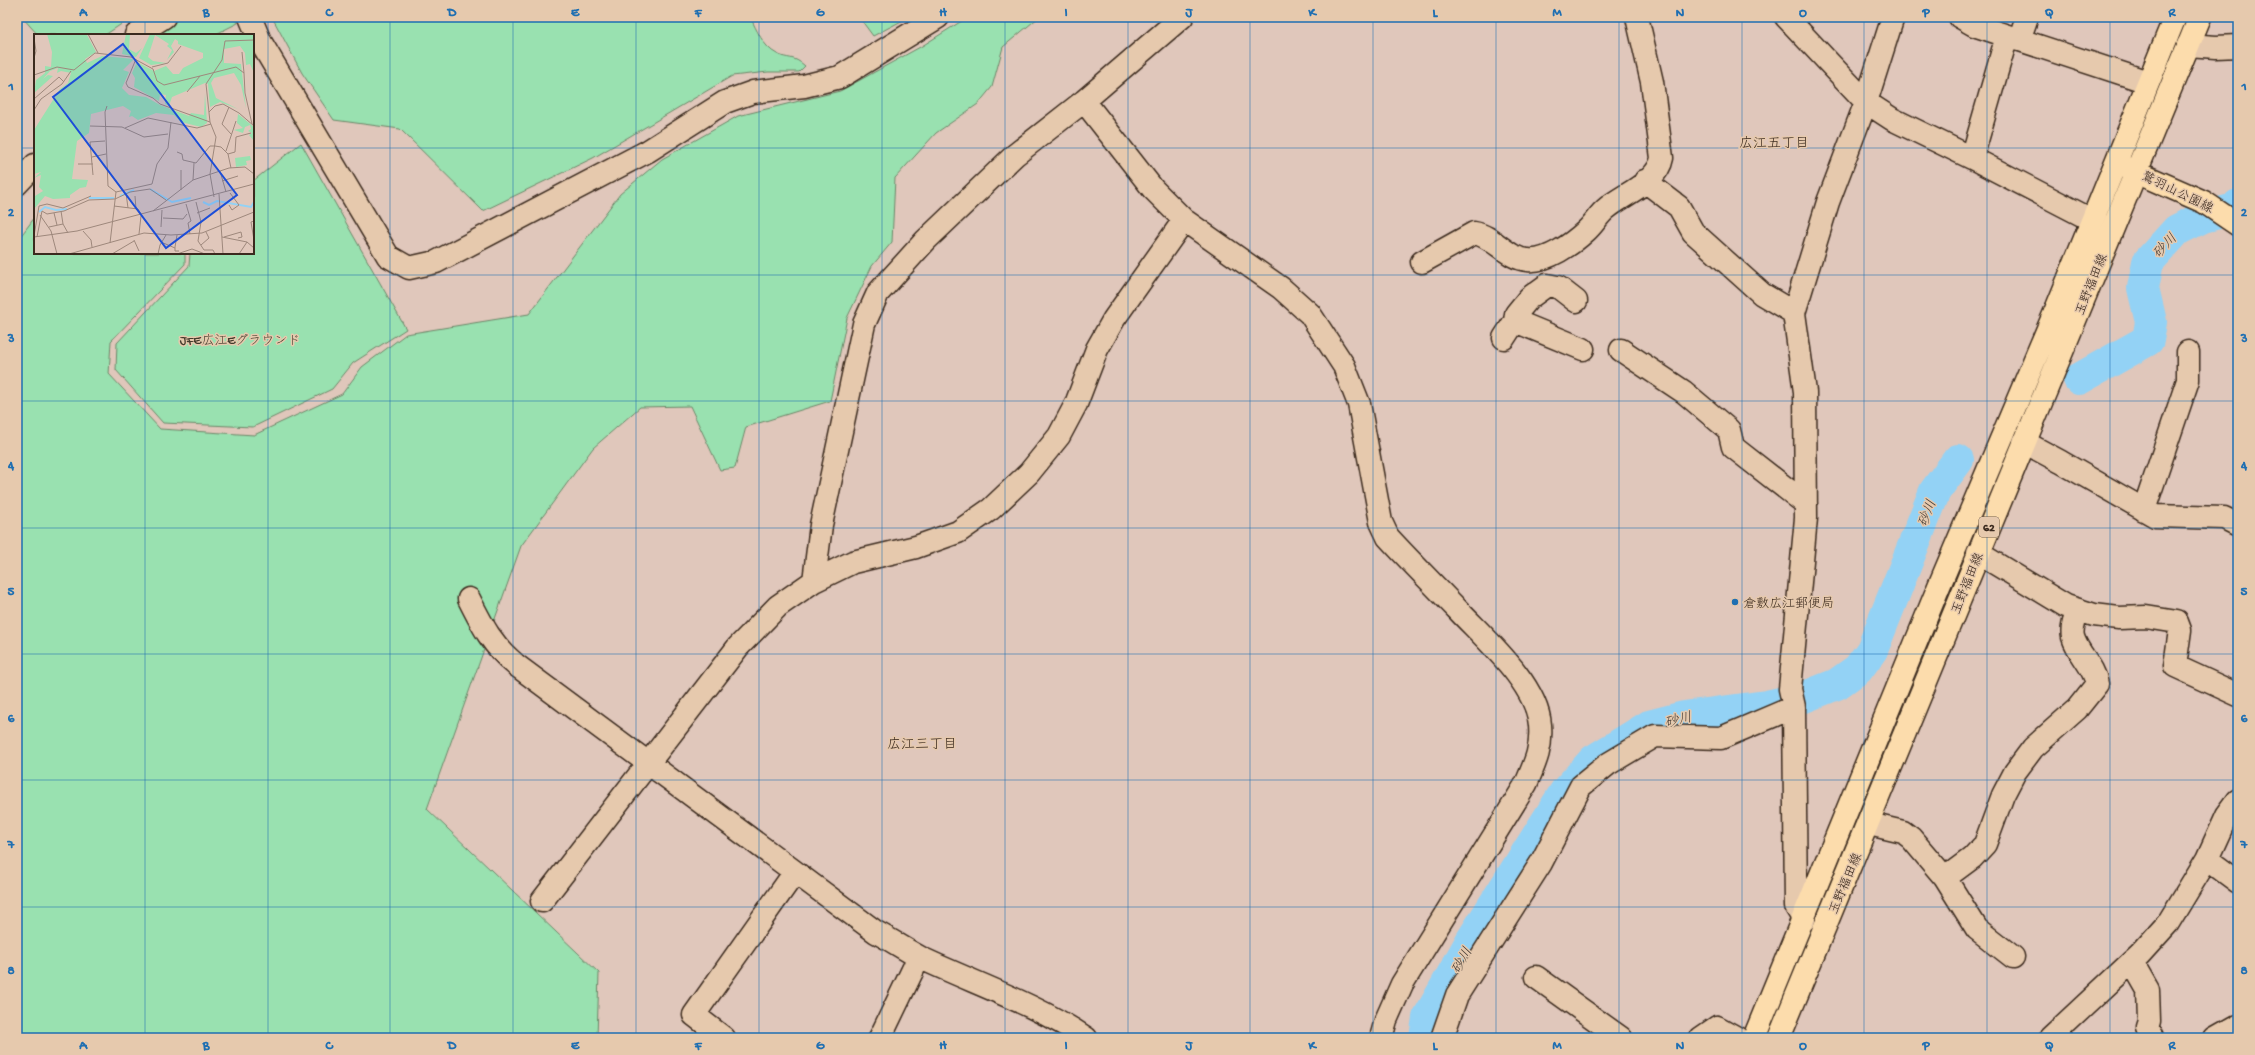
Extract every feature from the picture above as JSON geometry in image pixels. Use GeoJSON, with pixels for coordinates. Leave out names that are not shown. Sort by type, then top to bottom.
{"type":"FeatureCollection","features":[{"type":"Feature","properties":{"kind":"main road","name":"玉野福田線"},"geometry":{"type":"LineString","coordinates":[[1754,1038],[1804,920],[1939,586],[2055,312],[2114,162],[2175,17]]}},
{"type":"Feature","properties":{"kind":"main road","name":"玉野福田線"},"geometry":{"type":"LineString","coordinates":[[1778,1038],[1869,824],[1978,553],[2200,17]]}},
{"type":"Feature","properties":{"kind":"main road","name":"鷲羽山公園線"},"geometry":{"type":"LineString","coordinates":[[2114,162],[2178,189],[2226,217]]}},
{"type":"Feature","properties":{"kind":"street"},"geometry":{"type":"LineString","coordinates":[[138,34],[164,17]]}},
{"type":"Feature","properties":{"kind":"street"},"geometry":{"type":"LineString","coordinates":[[250,17],[260,41],[388,256],[409,268],[436,262],[641,155],[725,102],[753,92],[804,86],[840,77],[938,17]]}},
{"type":"Feature","properties":{"kind":"street"},"geometry":{"type":"LineString","coordinates":[[814,581],[821,525],[864,324],[878,293],[926,240],[1015,155],[1084,101],[1182,17]]}},
{"type":"Feature","properties":{"kind":"street"},"geometry":{"type":"LineString","coordinates":[[1422,262],[1474,233],[1483,234],[1518,258],[1527,260],[1544,258],[1560,250],[1586,231],[1606,208],[1645,181],[1661,166],[1662,158],[1652,82],[1637,17]]}},
{"type":"Feature","properties":{"kind":"street"},"geometry":{"type":"LineString","coordinates":[[1786,17],[1866,102],[1892,119],[1972,158],[2111,231]]}},
{"type":"Feature","properties":{"kind":"street"},"geometry":{"type":"LineString","coordinates":[[1804,920],[1796,907],[1792,698],[1806,504],[1806,392],[1794,313],[1828,202],[1866,102],[1893,17]]}},
{"type":"Feature","properties":{"kind":"street"},"geometry":{"type":"LineString","coordinates":[[1960,17],[1974,25],[2148,82]]}},
{"type":"Feature","properties":{"kind":"street"},"geometry":{"type":"LineString","coordinates":[[1972,158],[2013,38],[2027,17]]}},
{"type":"Feature","properties":{"kind":"street"},"geometry":{"type":"LineString","coordinates":[[2188,45],[2216,47],[2238,46]]}},
{"type":"Feature","properties":{"kind":"street"},"geometry":{"type":"LineString","coordinates":[[1084,101],[1153,189],[1184,220],[1281,288],[1314,320],[1344,366],[1359,404],[1381,522],[1388,537],[1518,677],[1532,700],[1540,724],[1539,755],[1526,784],[1402,984],[1386,1020],[1381,1038]]}},
{"type":"Feature","properties":{"kind":"street"},"geometry":{"type":"LineString","coordinates":[[17,184],[34,166]]}},
{"type":"Feature","properties":{"kind":"street"},"geometry":{"type":"LineString","coordinates":[[1645,181],[1679,207],[1694,232],[1762,294],[1794,313]]}},
{"type":"Feature","properties":{"kind":"street"},"geometry":{"type":"LineString","coordinates":[[542,901],[738,647],[778,606],[814,581],[853,562],[916,547],[958,532],[991,510],[1029,472],[1059,436],[1076,404],[1097,349],[1114,319],[1184,220]]}},
{"type":"Feature","properties":{"kind":"street"},"geometry":{"type":"LineString","coordinates":[[1544,258],[1547,285]]}},
{"type":"Feature","properties":{"kind":"street"},"geometry":{"type":"LineString","coordinates":[[1547,285],[1558,288],[1576,301]]}},
{"type":"Feature","properties":{"kind":"street"},"geometry":{"type":"LineString","coordinates":[[1547,285],[1529,298],[1516,314],[1510,330],[1583,349]]}},
{"type":"Feature","properties":{"kind":"street"},"geometry":{"type":"LineString","coordinates":[[1621,350],[1684,392],[1729,430],[1733,447],[1806,504]]}},
{"type":"Feature","properties":{"kind":"street"},"geometry":{"type":"LineString","coordinates":[[2144,510],[2188,380],[2188,352]]}},
{"type":"Feature","properties":{"kind":"street"},"geometry":{"type":"LineString","coordinates":[[2024,442],[2155,516],[2224,518],[2238,524]]}},
{"type":"Feature","properties":{"kind":"street"},"geometry":{"type":"LineString","coordinates":[[1978,553],[2003,567],[2048,597],[2078,610],[2094,615],[2119,618],[2146,617],[2177,622],[2180,630],[2175,666],[2238,695]]}},
{"type":"Feature","properties":{"kind":"street"},"geometry":{"type":"LineString","coordinates":[[469,600],[486,633],[499,651],[876,932],[919,957],[1025,1005],[1071,1028],[1086,1038]]}},
{"type":"Feature","properties":{"kind":"street"},"geometry":{"type":"LineString","coordinates":[[1945,878],[1972,858],[1985,844],[2003,795],[2015,772],[2033,748],[2077,709],[2098,684],[2096,676],[2073,637],[2073,625],[2078,610]]}},
{"type":"Feature","properties":{"kind":"street"},"geometry":{"type":"LineString","coordinates":[[1442,1038],[1457,995],[1537,869],[1581,786],[1608,764],[1655,736],[1721,738],[1792,698]]}},
{"type":"Feature","properties":{"kind":"street"},"geometry":{"type":"LineString","coordinates":[[2050,1038],[2132,962],[2168,923],[2207,859],[2227,815],[2238,800]]}},
{"type":"Feature","properties":{"kind":"street"},"geometry":{"type":"LineString","coordinates":[[1869,824],[1902,832],[1911,838],[1945,878],[1977,929],[2013,957]]}},
{"type":"Feature","properties":{"kind":"street"},"geometry":{"type":"LineString","coordinates":[[2207,859],[2238,882]]}},
{"type":"Feature","properties":{"kind":"street"},"geometry":{"type":"LineString","coordinates":[[724,1038],[694,1015],[795,872]]}},
{"type":"Feature","properties":{"kind":"street"},"geometry":{"type":"LineString","coordinates":[[880,1038],[919,957]]}},
{"type":"Feature","properties":{"kind":"street"},"geometry":{"type":"LineString","coordinates":[[2132,962],[2148,990],[2149,1021],[2147,1027],[2152,1038]]}},
{"type":"Feature","properties":{"kind":"street"},"geometry":{"type":"LineString","coordinates":[[1536,977],[1621,1038]]}},
{"type":"Feature","properties":{"kind":"street"},"geometry":{"type":"LineString","coordinates":[[2215,1038],[2238,1025]]}},
{"type":"Feature","properties":{"kind":"street"},"geometry":{"type":"LineString","coordinates":[[1701,1038],[1717,1027],[1737,1038]]}},
{"type":"Feature","properties":{"kind":"green space"},"geometry":{"type":"Polygon","coordinates":[[[22,17],[132,17],[106,34],[37,34],[22,17]]]}},
{"type":"Feature","properties":{"kind":"green space"},"geometry":{"type":"Polygon","coordinates":[[[182,17],[235,17],[238,23],[216,34],[151,34],[182,17]]]}},
{"type":"Feature","properties":{"kind":"green space"},"geometry":{"type":"Polygon","coordinates":[[[272,17],[750,17],[764,43],[772,51],[781,56],[797,60],[805,66],[799,72],[768,72],[732,76],[593,158],[483,211],[400,129],[334,120],[302,73],[272,17]]]}},
{"type":"Feature","properties":{"kind":"green space"},"geometry":{"type":"Polygon","coordinates":[[[859,17],[909,17],[873,36],[859,17]]]}},
{"type":"Feature","properties":{"kind":"green space"},"geometry":{"type":"Polygon","coordinates":[[[968,17],[1039,17],[1003,47],[992,87],[978,104],[936,133],[895,178],[892,242],[872,266],[847,318],[830,401],[746,427],[735,468],[720,470],[690,406],[640,407],[593,448],[521,546],[427,809],[599,973],[597,1038],[17,1038],[17,241],[34,218],[34,254],[185,254],[185,264],[111,341],[109,374],[160,429],[254,435],[342,394],[362,367],[406,334],[529,314],[620,194],[662,159],[738,116],[840,91],[922,46],[968,17]]]}},
{"type":"Feature","properties":{"kind":"green space","name":"JFE広江Eグラウンド"},"geometry":{"type":"Polygon","coordinates":[[[301,143],[406,329],[353,363],[332,389],[253,427],[163,423],[116,370],[117,343],[189,266],[190,254],[254,254],[254,180],[301,143]]]}},
{"type":"Feature","properties":{"kind":"waterway","name":"砂川"},"geometry":{"type":"LineString","coordinates":[[2079,379],[2148,340],[2151,322],[2143,288],[2148,262],[2177,230],[2203,217],[2235,209],[2238,205]]}},
{"type":"Feature","properties":{"kind":"waterway","name":"砂川"},"geometry":{"type":"LineString","coordinates":[[1425,1038],[1428,1018],[1471,941],[1565,792],[1594,760],[1649,726],[1684,717],[1766,706],[1802,698],[1837,684],[1858,669],[1872,650],[1935,491],[1958,460]]}},
{"type":"Feature","properties":{"kind":"place","name":"倉敷広江郵便局"},"geometry":{"type":"Point","coordinates":[1735,602]}},
{"type":"Feature","properties":{"kind":"district","name":"広江五丁目"},"geometry":{"type":"Point","coordinates":[1774,142]}},
{"type":"Feature","properties":{"kind":"district","name":"広江三丁目"},"geometry":{"type":"Point","coordinates":[922,743]}}]}
